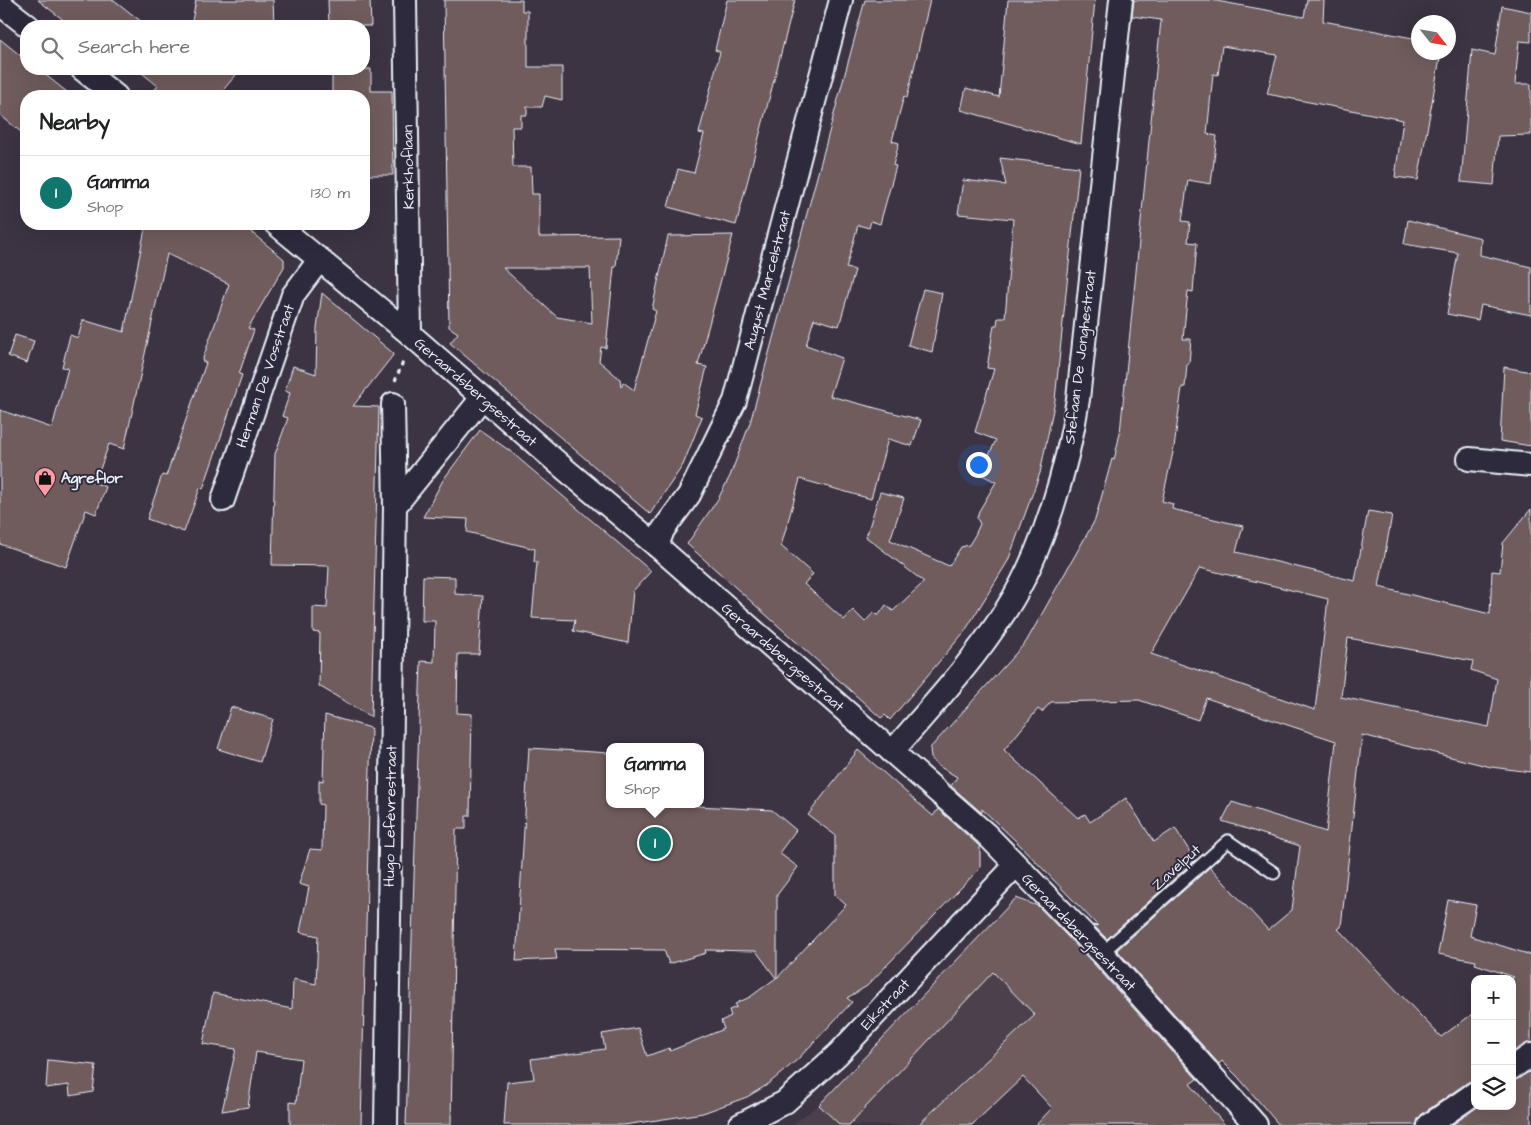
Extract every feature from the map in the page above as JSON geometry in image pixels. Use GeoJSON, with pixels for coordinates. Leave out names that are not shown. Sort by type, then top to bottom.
{"type":"FeatureCollection","features":[{"type":"Feature","properties":{"kind":"street","name":"Kerkhoflaan"},"geometry":{"type":"LineString","coordinates":[[405,0],[410,334]]}},
{"type":"Feature","properties":{"kind":"street","name":"August Marcelstraat"},"geometry":{"type":"LineString","coordinates":[[657,546],[663,530],[689,495],[734,401],[841,0]]}},
{"type":"Feature","properties":{"kind":"street","name":"Stefaan De Jonghestraat"},"geometry":{"type":"LineString","coordinates":[[892,752],[956,680],[1007,609],[1035,553],[1056,495],[1072,437],[1078,399],[1121,0]]}},
{"type":"Feature","properties":{"kind":"street"},"geometry":{"type":"LineString","coordinates":[[0,4],[20,20]]}},
{"type":"Feature","properties":{"kind":"street"},"geometry":{"type":"LineString","coordinates":[[90,75],[108,90]]}},
{"type":"Feature","properties":{"kind":"street","name":"Geraardsbergsestraat"},"geometry":{"type":"LineString","coordinates":[[284,230],[410,334],[482,398],[657,546],[986,834],[1015,866],[1102,953],[1256,1125]]}},
{"type":"Feature","properties":{"kind":"street","name":"Herman De Vosstraat"},"geometry":{"type":"LineString","coordinates":[[223,500],[293,295],[320,259]]}},
{"type":"Feature","properties":{"kind":"street"},"geometry":{"type":"LineString","coordinates":[[395,506],[482,398]]}},
{"type":"Feature","properties":{"kind":"street","name":"Hugo Lefèvrestraat"},"geometry":{"type":"LineString","coordinates":[[386,1125],[395,506],[393,404]]}},
{"type":"Feature","properties":{"kind":"street"},"geometry":{"type":"LineString","coordinates":[[1469,459],[1531,465]]}},
{"type":"Feature","properties":{"kind":"street","name":"Eikstraat"},"geometry":{"type":"LineString","coordinates":[[740,1125],[785,1102],[838,1054],[1015,866]]}},
{"type":"Feature","properties":{"kind":"street"},"geometry":{"type":"LineString","coordinates":[[1516,1065],[1531,1055]]}},
{"type":"Feature","properties":{"kind":"street"},"geometry":{"type":"LineString","coordinates":[[1429,1125],[1471,1097]]}},
{"type":"Feature","properties":{"kind":"lane","name":"Zavelput"},"geometry":{"type":"LineString","coordinates":[[1102,953],[1228,841],[1274,873]]}},
{"type":"Feature","properties":{"kind":"path"},"geometry":{"type":"LineString","coordinates":[[393,404],[392,389],[406,356],[410,334]]}},
{"type":"Feature","properties":{"kind":"shaded area"},"geometry":{"type":"Polygon","coordinates":[[[1015,900],[1077,1026],[972,1125],[792,1125],[818,1105],[985,931],[1002,947],[1004,911],[1015,900]]]}},
{"type":"Feature","properties":{"kind":"building"},"geometry":{"type":"Polygon","coordinates":[[[38,0],[114,0],[139,20],[63,20],[38,0]]]}},
{"type":"Feature","properties":{"kind":"building"},"geometry":{"type":"Polygon","coordinates":[[[196,0],[273,0],[274,20],[192,20],[196,0]]]}},
{"type":"Feature","properties":{"kind":"building"},"geometry":{"type":"Polygon","coordinates":[[[328,0],[370,0],[371,26],[370,20],[329,20],[328,0]]]}},
{"type":"Feature","properties":{"kind":"building"},"geometry":{"type":"Polygon","coordinates":[[[444,0],[522,0],[522,11],[528,11],[528,67],[562,67],[562,100],[545,96],[542,107],[527,107],[527,115],[521,115],[521,127],[512,127],[513,167],[531,167],[532,194],[539,194],[539,237],[619,236],[606,348],[601,347],[599,361],[620,379],[621,387],[623,382],[634,390],[656,311],[652,309],[668,236],[733,235],[698,365],[707,367],[695,414],[702,417],[683,465],[650,514],[450,343],[458,333],[449,327],[444,0]],[[503,268],[557,317],[592,323],[590,268],[503,268]]]}},
{"type":"Feature","properties":{"kind":"building"},"geometry":{"type":"Polygon","coordinates":[[[727,0],[795,0],[736,225],[668,207],[678,169],[694,173],[704,134],[699,133],[720,52],[715,50],[727,0]]]}},
{"type":"Feature","properties":{"kind":"building"},"geometry":{"type":"Polygon","coordinates":[[[865,0],[930,0],[907,98],[904,96],[892,141],[899,143],[893,165],[896,166],[880,224],[871,221],[869,228],[858,225],[846,268],[855,270],[839,326],[814,319],[806,345],[842,358],[830,396],[921,420],[912,446],[888,439],[871,499],[800,479],[781,546],[813,574],[804,584],[844,620],[853,610],[865,622],[874,612],[878,616],[886,605],[893,611],[924,582],[866,537],[880,492],[904,498],[890,540],[949,566],[961,547],[969,545],[975,535],[980,524],[977,518],[979,511],[996,482],[980,474],[996,440],[975,432],[994,369],[987,368],[994,325],[997,325],[998,318],[1005,318],[1013,219],[958,214],[963,180],[1006,185],[1000,158],[1079,167],[1055,400],[1040,473],[1008,561],[965,631],[890,720],[885,715],[881,718],[687,544],[718,499],[730,476],[750,423],[865,0]]]}},
{"type":"Feature","properties":{"kind":"building"},"geometry":{"type":"Polygon","coordinates":[[[1008,0],[1095,0],[1081,144],[961,110],[966,88],[999,97],[1008,0]]]}},
{"type":"Feature","properties":{"kind":"building"},"geometry":{"type":"Polygon","coordinates":[[[1134,0],[1211,0],[1304,17],[1307,0],[1324,0],[1323,21],[1411,38],[1411,60],[1440,60],[1418,180],[1395,177],[1403,120],[1267,94],[1277,55],[1222,46],[1218,75],[1213,74],[1207,134],[1217,136],[1211,184],[1188,180],[1182,221],[1190,222],[1188,242],[1197,243],[1193,292],[1188,291],[1183,339],[1191,339],[1185,387],[1182,387],[1174,448],[1162,501],[1173,504],[1172,509],[1243,526],[1236,552],[1355,581],[1368,511],[1392,515],[1379,587],[1490,614],[1492,571],[1500,572],[1503,543],[1531,509],[1531,772],[1491,767],[1362,735],[1341,927],[1338,929],[1441,1037],[1471,1015],[1471,1081],[1422,1114],[1416,1125],[1279,1125],[1238,1077],[1222,1061],[1219,1064],[1117,950],[1210,867],[1268,930],[1292,910],[1300,846],[1222,821],[1232,802],[1326,832],[1336,741],[1206,698],[1198,720],[1139,700],[1051,702],[1042,712],[1038,709],[1004,750],[1078,818],[1085,814],[1090,822],[1126,798],[1154,842],[1175,828],[1195,860],[1107,939],[1093,925],[1098,926],[1017,842],[982,809],[982,813],[951,786],[957,777],[937,765],[931,758],[930,748],[1026,642],[1095,520],[1112,459],[1114,460],[1120,433],[1161,20],[1132,16],[1134,0]],[[1200,568],[1151,654],[1315,710],[1328,599],[1200,568]],[[1348,638],[1341,697],[1489,727],[1497,679],[1471,670],[1473,661],[1348,638]]]}},
{"type":"Feature","properties":{"kind":"building"},"geometry":{"type":"Polygon","coordinates":[[[1502,6],[1531,12],[1531,42],[1519,41],[1515,84],[1531,84],[1531,135],[1498,136],[1494,185],[1461,182],[1472,50],[1495,55],[1502,6]]]}},
{"type":"Feature","properties":{"kind":"building"},"geometry":{"type":"Polygon","coordinates":[[[0,39],[20,55],[20,75],[46,75],[64,90],[20,90],[20,131],[0,115],[0,39]]]}},
{"type":"Feature","properties":{"kind":"building"},"geometry":{"type":"Polygon","coordinates":[[[371,69],[371,91],[392,91],[393,175],[370,175],[370,90],[332,90],[332,75],[370,75],[371,69]]]}},
{"type":"Feature","properties":{"kind":"building"},"geometry":{"type":"Polygon","coordinates":[[[144,75],[236,75],[223,90],[154,90],[158,86],[144,75]]]}},
{"type":"Feature","properties":{"kind":"building"},"geometry":{"type":"Polygon","coordinates":[[[1408,220],[1481,238],[1480,255],[1531,267],[1531,315],[1481,305],[1478,320],[1447,314],[1458,253],[1404,244],[1408,220]]]}},
{"type":"Feature","properties":{"kind":"building"},"geometry":{"type":"Polygon","coordinates":[[[145,230],[252,230],[251,232],[284,259],[284,267],[248,328],[254,330],[239,374],[242,375],[203,489],[200,488],[184,532],[147,519],[162,475],[166,476],[206,363],[202,361],[229,284],[167,254],[124,449],[109,444],[95,483],[106,487],[96,514],[86,510],[66,567],[0,544],[0,410],[52,428],[68,368],[62,367],[70,335],[78,338],[83,320],[124,332],[145,230]]]}},
{"type":"Feature","properties":{"kind":"building"},"geometry":{"type":"Polygon","coordinates":[[[923,289],[942,293],[932,352],[908,345],[923,289]]]}},
{"type":"Feature","properties":{"kind":"building"},"geometry":{"type":"Polygon","coordinates":[[[322,293],[394,354],[353,406],[379,407],[371,717],[319,686],[320,633],[313,632],[313,607],[327,608],[329,566],[272,565],[275,454],[288,418],[282,416],[290,393],[285,391],[293,366],[316,374],[317,328],[322,293]]]}},
{"type":"Feature","properties":{"kind":"building"},"geometry":{"type":"Polygon","coordinates":[[[15,335],[34,341],[27,363],[8,356],[15,335]]]}},
{"type":"Feature","properties":{"kind":"building"},"geometry":{"type":"Polygon","coordinates":[[[1504,367],[1531,372],[1531,446],[1500,441],[1504,367]]]}},
{"type":"Feature","properties":{"kind":"building"},"geometry":{"type":"Polygon","coordinates":[[[480,430],[510,451],[651,571],[633,591],[628,643],[573,631],[575,620],[532,618],[537,562],[534,562],[535,549],[467,532],[468,519],[423,517],[443,480],[480,430]]]}},
{"type":"Feature","properties":{"kind":"building"},"geometry":{"type":"Polygon","coordinates":[[[423,576],[455,577],[455,594],[483,596],[479,654],[458,654],[457,713],[472,714],[470,816],[466,816],[466,829],[456,829],[451,1125],[406,1125],[421,661],[434,662],[435,621],[422,621],[423,576]]]}},
{"type":"Feature","properties":{"kind":"building"},"geometry":{"type":"Polygon","coordinates":[[[231,707],[273,719],[260,762],[218,749],[231,707]]]}},
{"type":"Feature","properties":{"kind":"building"},"geometry":{"type":"Polygon","coordinates":[[[325,715],[371,728],[361,1125],[290,1125],[290,1102],[296,1103],[301,1059],[256,1052],[248,1107],[222,1111],[236,1049],[203,1044],[213,993],[292,1009],[293,979],[316,984],[318,936],[300,932],[309,887],[299,884],[310,849],[322,850],[323,805],[319,804],[319,780],[323,781],[325,715]]]}},
{"type":"Feature","properties":{"kind":"building"},"geometry":{"type":"Polygon","coordinates":[[[529,748],[606,753],[606,808],[704,808],[704,806],[772,810],[796,830],[779,853],[798,867],[777,895],[777,978],[846,905],[835,895],[835,835],[808,815],[858,750],[933,816],[938,809],[980,847],[980,868],[867,986],[847,998],[852,1002],[797,1060],[767,1085],[747,1097],[703,1113],[624,1125],[504,1125],[507,1082],[534,1079],[531,1059],[605,1049],[602,1034],[638,1028],[647,1056],[669,1048],[670,1051],[724,1029],[721,1021],[731,1016],[729,1010],[737,1007],[735,1004],[750,997],[776,978],[756,951],[705,950],[706,953],[669,964],[664,950],[555,949],[557,959],[516,961],[529,748]]]}},
{"type":"Feature","properties":{"kind":"building"},"geometry":{"type":"Polygon","coordinates":[[[1016,898],[1038,906],[1092,962],[1197,1079],[1190,1084],[1225,1125],[1036,1125],[1052,1108],[1023,1077],[972,1125],[918,1125],[1035,1015],[993,972],[849,1125],[840,1125],[819,1105],[1016,898]]]}},
{"type":"Feature","properties":{"kind":"building"},"geometry":{"type":"Polygon","coordinates":[[[1448,900],[1476,905],[1470,936],[1531,955],[1531,1042],[1516,1050],[1516,975],[1508,975],[1475,964],[1476,961],[1438,954],[1448,900]]]}},
{"type":"Feature","properties":{"kind":"building"},"geometry":{"type":"Polygon","coordinates":[[[48,1060],[96,1065],[93,1092],[70,1096],[69,1085],[46,1088],[48,1060]]]}},
{"type":"Feature","properties":{"kind":"building"},"geometry":{"type":"Polygon","coordinates":[[[1531,1071],[1531,1125],[1452,1125],[1473,1110],[1516,1110],[1516,1079],[1531,1071]]]}},
{"type":"Feature","properties":{"kind":"place","name":"Agreflor"},"geometry":{"type":"Point","coordinates":[45,497]}},
{"type":"Feature","properties":{"kind":"place","name":"Gamma"},"geometry":{"type":"Point","coordinates":[655,843]}}]}
